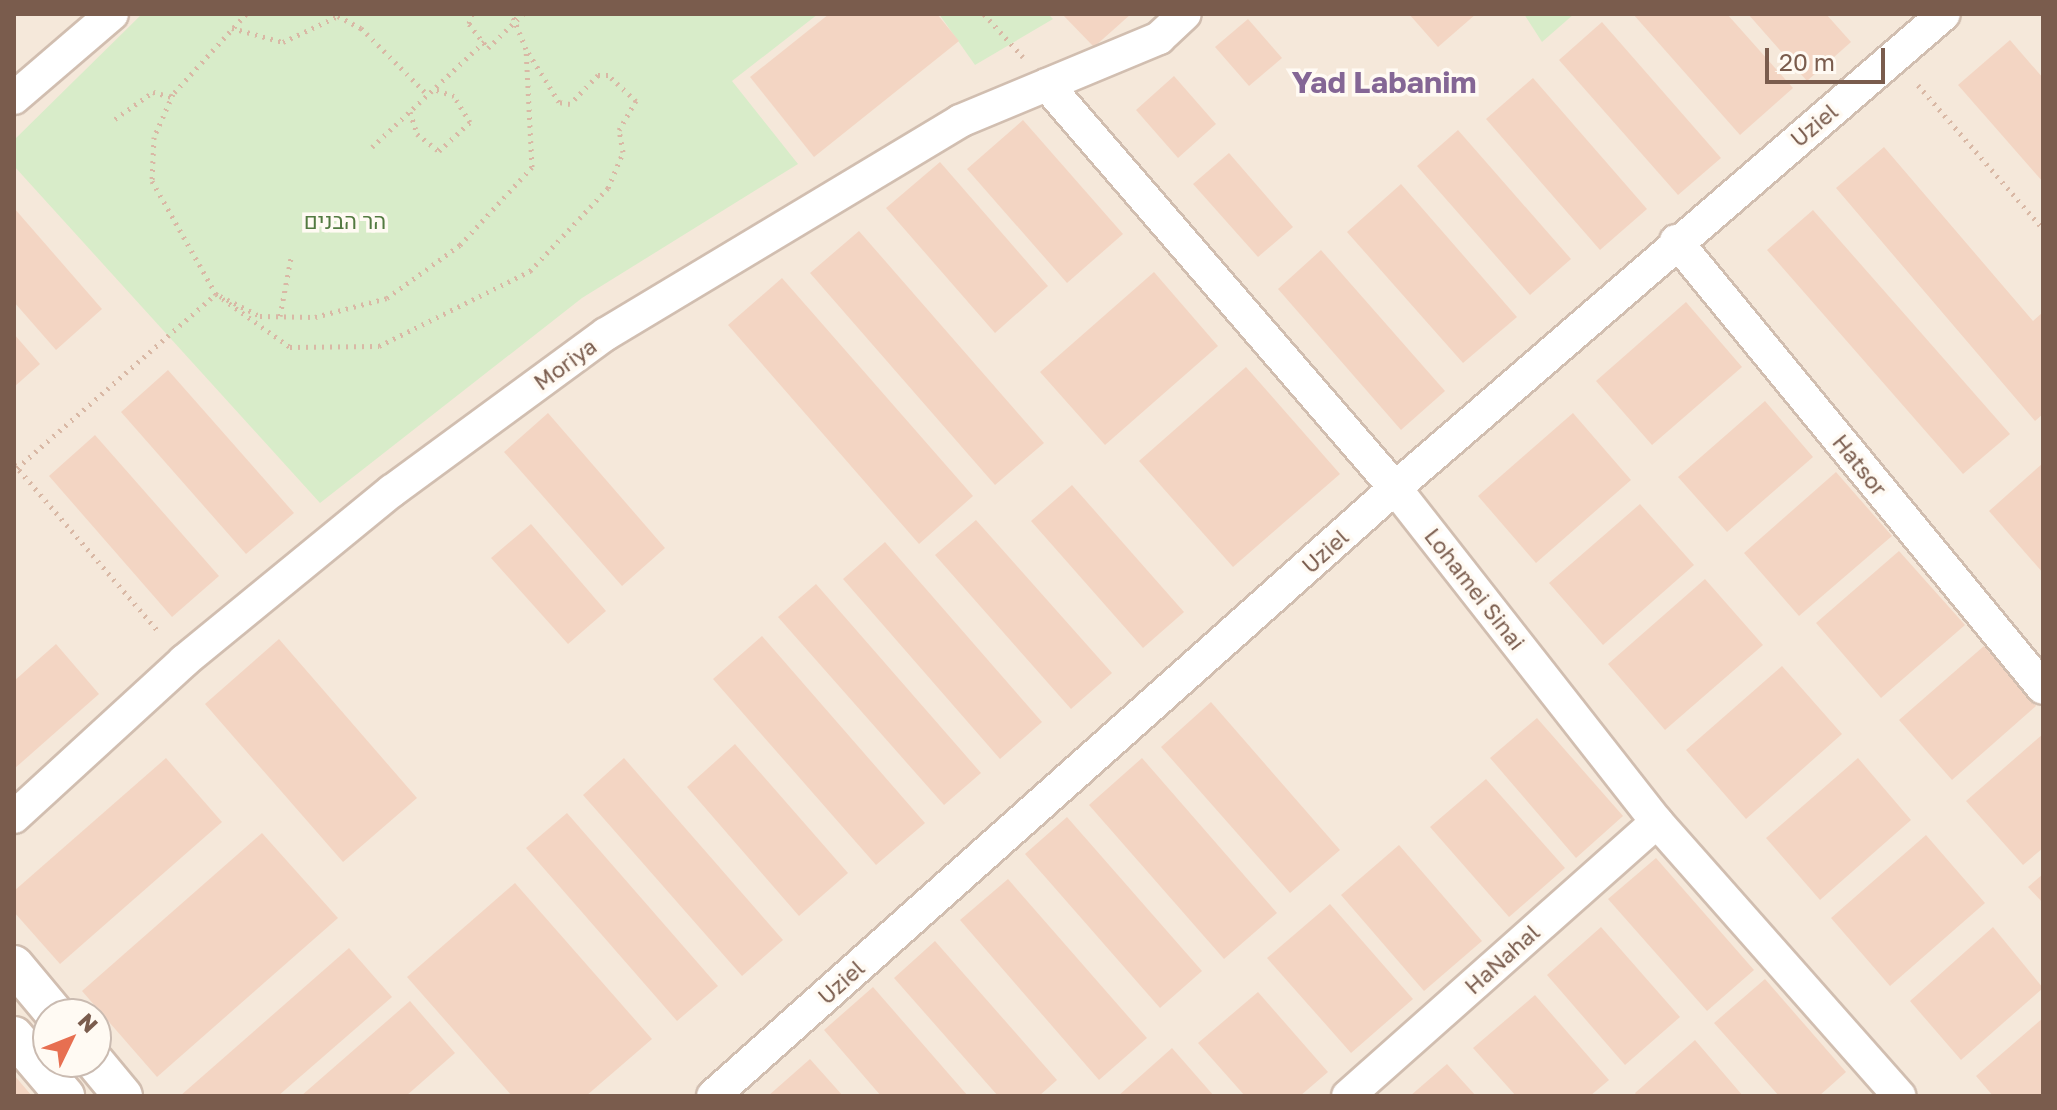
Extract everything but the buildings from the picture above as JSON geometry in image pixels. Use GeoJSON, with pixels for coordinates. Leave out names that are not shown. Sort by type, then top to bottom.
{"type":"FeatureCollection","features":[{"type":"Feature","properties":{"kind":"street"},"geometry":{"type":"LineString","coordinates":[[14,98],[112,14]]}},
{"type":"Feature","properties":{"kind":"street","name":"Moriya"},"geometry":{"type":"LineString","coordinates":[[14,817],[184,661],[392,491],[606,334],[960,121],[1159,38],[1185,14]]}},
{"type":"Feature","properties":{"kind":"street","name":"Uziel"},"geometry":{"type":"LineString","coordinates":[[713,1096],[1676,241],[1944,14]]}},
{"type":"Feature","properties":{"kind":"street","name":"Lohamei Sinai"},"geometry":{"type":"LineString","coordinates":[[1047,85],[1395,488],[1657,822],[1888,1092]]}},
{"type":"Feature","properties":{"kind":"street","name":"Hatsor"},"geometry":{"type":"LineString","coordinates":[[1676,241],[2043,688]]}},
{"type":"Feature","properties":{"kind":"street","name":"HaNahal"},"geometry":{"type":"LineString","coordinates":[[1348,1096],[1657,822]]}},
{"type":"Feature","properties":{"kind":"street"},"geometry":{"type":"LineString","coordinates":[[14,965],[42,998]]}},
{"type":"Feature","properties":{"kind":"street"},"geometry":{"type":"LineString","coordinates":[[14,1036],[65,1096]]}},
{"type":"Feature","properties":{"kind":"street"},"geometry":{"type":"LineString","coordinates":[[108,1078],[123,1096]]}},
{"type":"Feature","properties":{"kind":"path"},"geometry":{"type":"LineString","coordinates":[[246,14],[172,97],[154,137],[152,181],[216,294],[290,347],[328,352],[379,346],[530,271],[608,188],[623,152],[619,130],[636,104],[608,75],[598,75],[570,104],[559,102],[526,49],[512,14]]}},
{"type":"Feature","properties":{"kind":"path"},"geometry":{"type":"LineString","coordinates":[[472,14],[469,24],[488,48],[523,14]]}},
{"type":"Feature","properties":{"kind":"path"},"geometry":{"type":"LineString","coordinates":[[984,14],[1047,85]]}},
{"type":"Feature","properties":{"kind":"path"},"geometry":{"type":"LineString","coordinates":[[232,28],[283,42],[338,16],[361,28],[428,95]]}},
{"type":"Feature","properties":{"kind":"path"},"geometry":{"type":"LineString","coordinates":[[372,147],[484,42]]}},
{"type":"Feature","properties":{"kind":"path"},"geometry":{"type":"LineString","coordinates":[[216,294],[260,316],[315,317],[387,298],[460,245],[532,167],[526,49]]}},
{"type":"Feature","properties":{"kind":"path"},"geometry":{"type":"LineString","coordinates":[[1894,57],[2043,229]]}},
{"type":"Feature","properties":{"kind":"path"},"geometry":{"type":"LineString","coordinates":[[410,112],[417,134],[439,151],[470,122],[454,96],[434,89]]}},
{"type":"Feature","properties":{"kind":"path"},"geometry":{"type":"LineString","coordinates":[[115,119],[153,92],[172,97]]}},
{"type":"Feature","properties":{"kind":"path"},"geometry":{"type":"LineString","coordinates":[[280,316],[291,258]]}},
{"type":"Feature","properties":{"kind":"path"},"geometry":{"type":"LineString","coordinates":[[184,661],[16,466],[216,294]]}},
{"type":"Feature","properties":{"kind":"shaded area"},"geometry":{"type":"Polygon","coordinates":[[[14,14],[2043,14],[2043,1096],[14,1096],[14,14]]]}},
{"type":"Feature","properties":{"kind":"green space","name":"הר הבנים"},"geometry":{"type":"Polygon","coordinates":[[[142,14],[818,14],[732,81],[798,164],[582,298],[320,503],[14,166],[14,140],[142,14]]]}},
{"type":"Feature","properties":{"kind":"green space"},"geometry":{"type":"Polygon","coordinates":[[[939,14],[1048,14],[1053,19],[975,65],[939,14]]]}},
{"type":"Feature","properties":{"kind":"green space"},"geometry":{"type":"Polygon","coordinates":[[[1524,14],[1574,14],[1542,42],[1524,14]]]}},
{"type":"Feature","properties":{"kind":"district","name":"Yad Labanim"},"geometry":{"type":"Point","coordinates":[1384,82]}}]}
